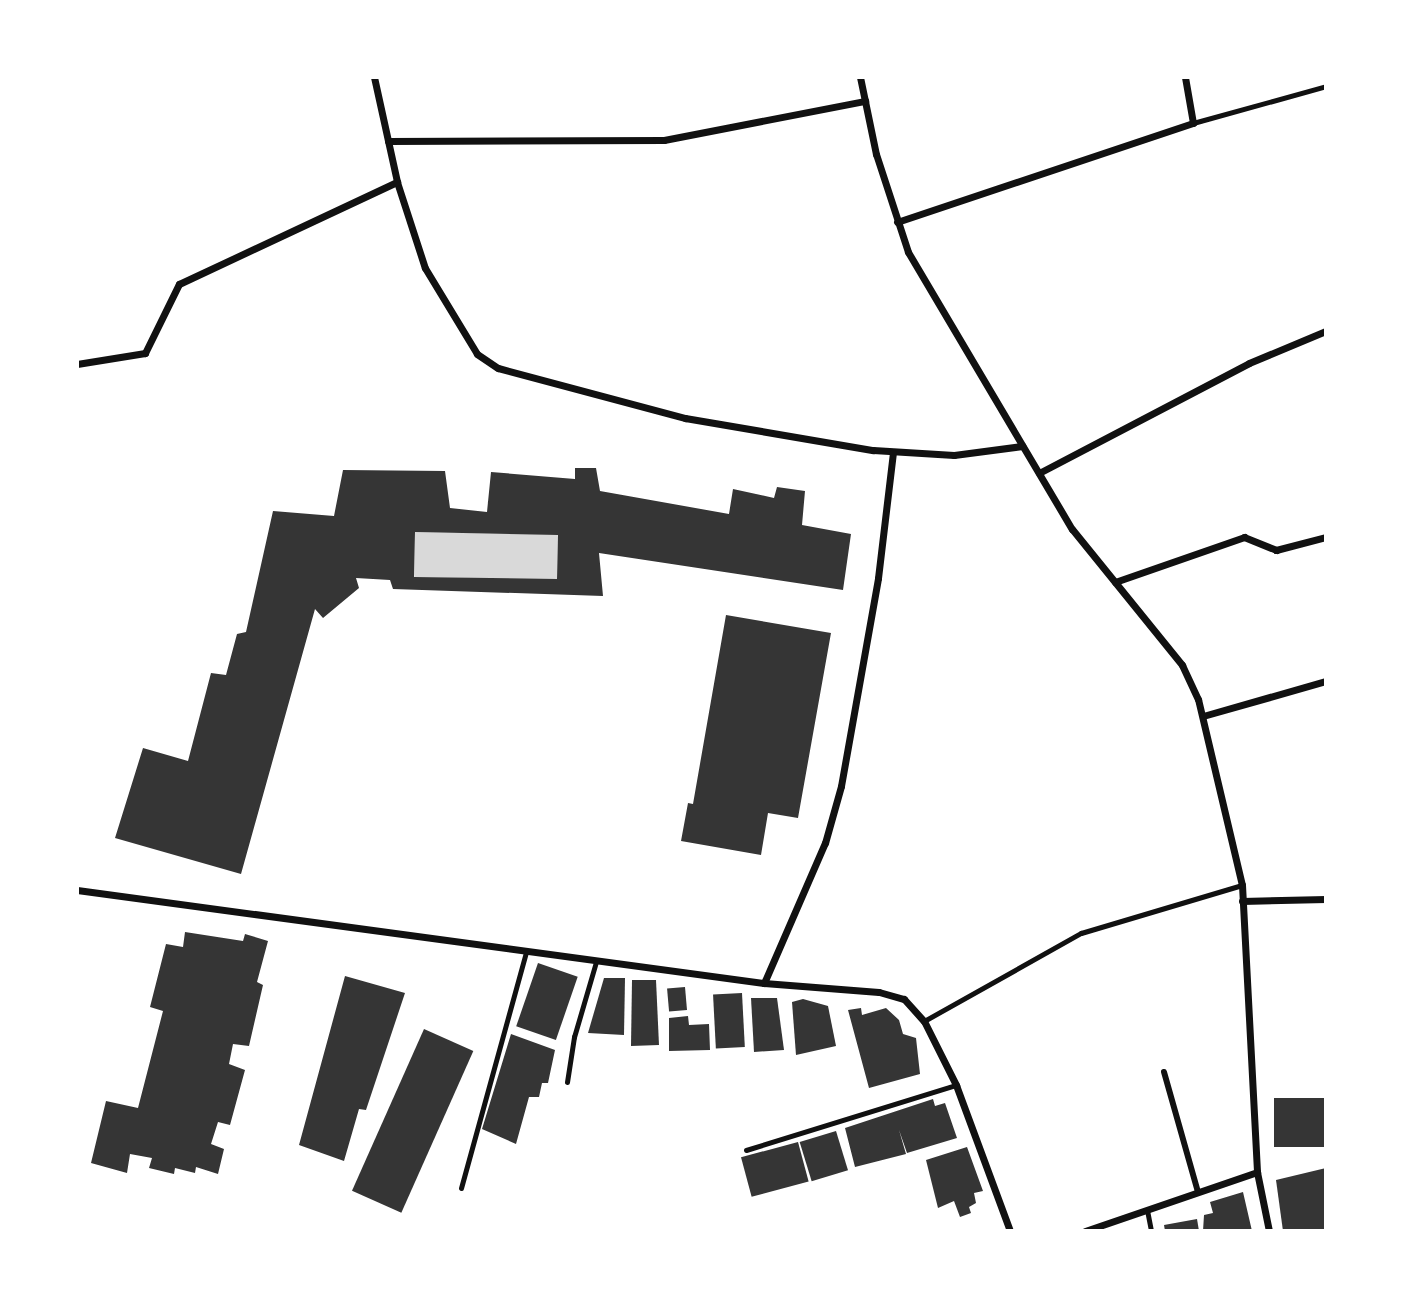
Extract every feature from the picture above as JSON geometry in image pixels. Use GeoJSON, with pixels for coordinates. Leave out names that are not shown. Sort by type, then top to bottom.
{"type":"FeatureCollection","features":[{"type":"Feature","properties":{"kind":"street"},"geometry":{"type":"LineString","coordinates":[[374,77],[397,182],[425,268],[477,354],[498,368],[685,418],[893,453],[954,455],[1023,446]]}},
{"type":"Feature","properties":{"kind":"street"},"geometry":{"type":"LineString","coordinates":[[860,77],[897,222],[908,252],[1072,529],[1182,665],[1203,716],[1242,885],[1257,1172],[1269,1231]]}},
{"type":"Feature","properties":{"kind":"street"},"geometry":{"type":"LineString","coordinates":[[897,222],[1193,123],[1185,77]]}},
{"type":"Feature","properties":{"kind":"street"},"geometry":{"type":"LineString","coordinates":[[388,141],[664,140],[865,101]]}},
{"type":"Feature","properties":{"kind":"street"},"geometry":{"type":"LineString","coordinates":[[77,364],[145,353],[179,284],[397,182]]}},
{"type":"Feature","properties":{"kind":"street"},"geometry":{"type":"LineString","coordinates":[[1038,473],[1250,363],[1326,331]]}},
{"type":"Feature","properties":{"kind":"street"},"geometry":{"type":"LineString","coordinates":[[764,983],[825,844],[841,786],[878,578],[893,453]]}},
{"type":"Feature","properties":{"kind":"street"},"geometry":{"type":"LineString","coordinates":[[1115,582],[1244,537],[1276,550],[1326,537]]}},
{"type":"Feature","properties":{"kind":"street"},"geometry":{"type":"LineString","coordinates":[[1203,716],[1326,681]]}},
{"type":"Feature","properties":{"kind":"street"},"geometry":{"type":"LineString","coordinates":[[78,892],[764,983],[879,992],[904,999],[924,1021],[956,1085],[1010,1231]]}},
{"type":"Feature","properties":{"kind":"street"},"geometry":{"type":"LineString","coordinates":[[1242,901],[1326,899]]}},
{"type":"Feature","properties":{"kind":"street"},"geometry":{"type":"LineString","coordinates":[[1164,1072],[1198,1192]]}},
{"type":"Feature","properties":{"kind":"street"},"geometry":{"type":"LineString","coordinates":[[1085,1231],[1257,1172]]}},
{"type":"Feature","properties":{"kind":"lane"},"geometry":{"type":"LineString","coordinates":[[1193,123],[1326,86]]}},
{"type":"Feature","properties":{"kind":"lane"},"geometry":{"type":"LineString","coordinates":[[924,1021],[1081,933],[1242,885]]}},
{"type":"Feature","properties":{"kind":"lane"},"geometry":{"type":"LineString","coordinates":[[461,1188],[526,952]]}},
{"type":"Feature","properties":{"kind":"lane"},"geometry":{"type":"LineString","coordinates":[[567,1082],[574,1037],[596,961]]}},
{"type":"Feature","properties":{"kind":"lane"},"geometry":{"type":"LineString","coordinates":[[746,1150],[956,1085]]}},
{"type":"Feature","properties":{"kind":"lane"},"geometry":{"type":"LineString","coordinates":[[1147,1210],[1151,1231]]}},
{"type":"Feature","properties":{"kind":"shaded area"},"geometry":{"type":"Polygon","coordinates":[[[415,532],[558,534],[557,579],[414,577],[415,532]]]}},
{"type":"Feature","properties":{"kind":"building"},"geometry":{"type":"Polygon","coordinates":[[[575,468],[596,468],[600,491],[729,514],[733,489],[774,498],[777,487],[805,491],[802,525],[851,534],[843,590],[599,553],[603,596],[393,589],[390,580],[356,578],[359,588],[323,618],[315,609],[241,874],[115,838],[143,748],[188,761],[211,673],[226,675],[237,634],[246,632],[273,511],[334,516],[343,470],[445,471],[450,508],[487,512],[491,472],[575,479],[575,468]],[[415,532],[414,577],[557,579],[558,535],[415,532]]]}},
{"type":"Feature","properties":{"kind":"building"},"geometry":{"type":"Polygon","coordinates":[[[726,615],[831,633],[798,818],[768,813],[761,855],[681,841],[688,803],[693,804],[726,615]]]}},
{"type":"Feature","properties":{"kind":"building"},"geometry":{"type":"Polygon","coordinates":[[[185,932],[243,941],[245,934],[268,941],[257,982],[263,985],[249,1046],[233,1044],[229,1064],[245,1070],[230,1125],[218,1122],[211,1144],[224,1149],[218,1174],[196,1167],[195,1173],[175,1168],[174,1174],[149,1168],[152,1158],[130,1154],[127,1173],[91,1163],[106,1101],[138,1108],[163,1011],[150,1007],[166,944],[183,947],[185,932]]]}},
{"type":"Feature","properties":{"kind":"building"},"geometry":{"type":"Polygon","coordinates":[[[538,963],[578,977],[556,1040],[516,1026],[538,963]]]}},
{"type":"Feature","properties":{"kind":"building"},"geometry":{"type":"Polygon","coordinates":[[[345,976],[405,993],[366,1110],[359,1109],[344,1161],[299,1145],[345,976]]]}},
{"type":"Feature","properties":{"kind":"building"},"geometry":{"type":"Polygon","coordinates":[[[604,978],[625,978],[624,1035],[588,1033],[604,978]]]}},
{"type":"Feature","properties":{"kind":"building"},"geometry":{"type":"Polygon","coordinates":[[[632,980],[656,980],[659,1045],[631,1046],[632,980]]]}},
{"type":"Feature","properties":{"kind":"building"},"geometry":{"type":"Polygon","coordinates":[[[685,987],[687,1010],[669,1011],[667,989],[685,987]]]}},
{"type":"Feature","properties":{"kind":"building"},"geometry":{"type":"Polygon","coordinates":[[[742,993],[745,1047],[716,1048],[713,995],[742,993]]]}},
{"type":"Feature","properties":{"kind":"building"},"geometry":{"type":"Polygon","coordinates":[[[751,998],[777,998],[784,1050],[754,1052],[751,998]]]}},
{"type":"Feature","properties":{"kind":"building"},"geometry":{"type":"Polygon","coordinates":[[[803,999],[828,1006],[836,1046],[796,1055],[792,1002],[803,999]]]}},
{"type":"Feature","properties":{"kind":"building"},"geometry":{"type":"Polygon","coordinates":[[[861,1008],[862,1015],[886,1008],[899,1020],[903,1034],[916,1038],[920,1074],[869,1088],[848,1010],[861,1008]]]}},
{"type":"Feature","properties":{"kind":"building"},"geometry":{"type":"Polygon","coordinates":[[[688,1016],[689,1025],[709,1024],[710,1050],[669,1051],[669,1018],[688,1016]]]}},
{"type":"Feature","properties":{"kind":"building"},"geometry":{"type":"Polygon","coordinates":[[[424,1029],[473,1051],[401,1213],[352,1191],[424,1029]]]}},
{"type":"Feature","properties":{"kind":"building"},"geometry":{"type":"Polygon","coordinates":[[[511,1034],[555,1050],[548,1083],[542,1083],[539,1097],[529,1097],[516,1144],[482,1129],[511,1034]]]}},
{"type":"Feature","properties":{"kind":"building"},"geometry":{"type":"Polygon","coordinates":[[[1274,1098],[1326,1098],[1326,1147],[1274,1147],[1274,1098]]]}},
{"type":"Feature","properties":{"kind":"building"},"geometry":{"type":"Polygon","coordinates":[[[933,1099],[935,1106],[945,1103],[957,1138],[907,1153],[899,1130],[906,1154],[855,1167],[845,1128],[933,1099]]]}},
{"type":"Feature","properties":{"kind":"building"},"geometry":{"type":"Polygon","coordinates":[[[836,1131],[848,1170],[812,1181],[800,1142],[836,1131]]]}},
{"type":"Feature","properties":{"kind":"building"},"geometry":{"type":"Polygon","coordinates":[[[798,1142],[809,1182],[752,1197],[741,1157],[798,1142]]]}},
{"type":"Feature","properties":{"kind":"building"},"geometry":{"type":"Polygon","coordinates":[[[967,1147],[983,1191],[974,1193],[976,1203],[969,1207],[971,1213],[960,1217],[954,1201],[938,1208],[926,1160],[967,1147]]]}},
{"type":"Feature","properties":{"kind":"building"},"geometry":{"type":"Polygon","coordinates":[[[1326,1168],[1326,1231],[1283,1231],[1276,1180],[1326,1168]]]}},
{"type":"Feature","properties":{"kind":"building"},"geometry":{"type":"Polygon","coordinates":[[[1243,1192],[1252,1231],[1203,1231],[1204,1215],[1213,1213],[1210,1202],[1243,1192]]]}},
{"type":"Feature","properties":{"kind":"building"},"geometry":{"type":"Polygon","coordinates":[[[1197,1219],[1199,1231],[1165,1231],[1164,1225],[1197,1219]]]}}]}
